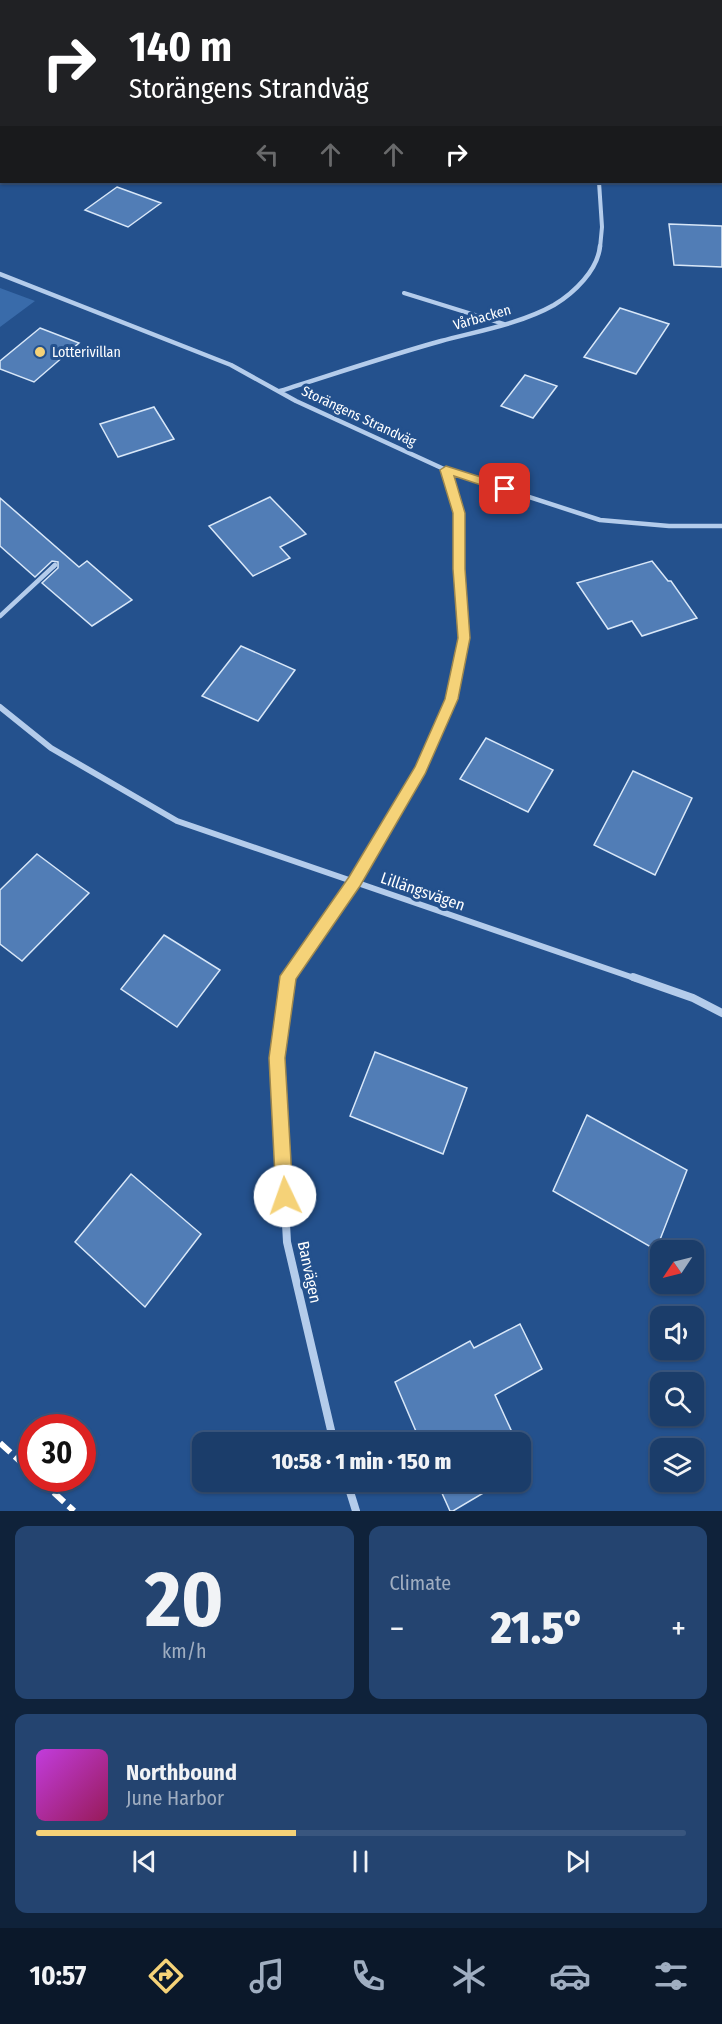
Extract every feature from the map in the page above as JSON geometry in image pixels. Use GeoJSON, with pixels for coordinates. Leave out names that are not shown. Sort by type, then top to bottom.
{"type":"FeatureCollection","features":[{"type":"Feature","properties":{"kind":"street","name":"Vårbacken"},"geometry":{"type":"LineString","coordinates":[[280,391],[392,355],[530,316],[555,304],[584,280],[599,256],[602,227],[599,183]]}},
{"type":"Feature","properties":{"kind":"street","name":"Storängens Strandväg"},"geometry":{"type":"LineString","coordinates":[[0,274],[231,365],[296,401],[446,470],[600,520],[669,526],[722,526]]}},
{"type":"Feature","properties":{"kind":"street","name":"Banvägen"},"geometry":{"type":"LineString","coordinates":[[331,1432],[287,1242],[277,1058],[288,976],[354,881],[420,770],[451,699],[464,638],[459,569],[459,513],[446,470]]}},
{"type":"Feature","properties":{"kind":"street","name":"Lillängsvägen"},"geometry":{"type":"LineString","coordinates":[[0,707],[51,748],[177,821],[693,998],[722,1013]]}},
{"type":"Feature","properties":{"kind":"street"},"geometry":{"type":"LineString","coordinates":[[350,1492],[356,1511]]}},
{"type":"Feature","properties":{"kind":"lane"},"geometry":{"type":"LineString","coordinates":[[404,293],[504,324]]}},
{"type":"Feature","properties":{"kind":"lane"},"geometry":{"type":"LineString","coordinates":[[0,616],[55,565]]}},
{"type":"Feature","properties":{"kind":"shaded area"},"geometry":{"type":"Polygon","coordinates":[[[0,288],[35,301],[0,327],[0,288]]]}},
{"type":"Feature","properties":{"kind":"building"},"geometry":{"type":"Polygon","coordinates":[[[117,187],[161,203],[128,227],[85,210],[117,187]]]}},
{"type":"Feature","properties":{"kind":"building"},"geometry":{"type":"Polygon","coordinates":[[[669,224],[722,226],[722,267],[674,265],[669,224]]]}},
{"type":"Feature","properties":{"kind":"building"},"geometry":{"type":"Polygon","coordinates":[[[620,308],[669,324],[636,374],[584,357],[620,308]]]}},
{"type":"Feature","properties":{"kind":"building","name":"Lotterivillan"},"geometry":{"type":"Polygon","coordinates":[[[40,328],[79,343],[34,382],[0,369],[0,361],[40,328]]]}},
{"type":"Feature","properties":{"kind":"building"},"geometry":{"type":"Polygon","coordinates":[[[525,375],[557,386],[533,418],[501,406],[525,375]]]}},
{"type":"Feature","properties":{"kind":"building"},"geometry":{"type":"Polygon","coordinates":[[[154,407],[174,439],[118,457],[100,424],[154,407]]]}},
{"type":"Feature","properties":{"kind":"building"},"geometry":{"type":"Polygon","coordinates":[[[270,497],[306,534],[280,547],[290,558],[253,576],[209,526],[270,497]]]}},
{"type":"Feature","properties":{"kind":"building"},"geometry":{"type":"Polygon","coordinates":[[[0,498],[79,567],[87,561],[132,600],[92,626],[42,583],[58,568],[58,562],[52,561],[35,577],[0,546],[0,498]]]}},
{"type":"Feature","properties":{"kind":"building"},"geometry":{"type":"Polygon","coordinates":[[[652,561],[668,581],[671,581],[697,618],[642,636],[632,621],[608,629],[577,583],[652,561]]]}},
{"type":"Feature","properties":{"kind":"building"},"geometry":{"type":"Polygon","coordinates":[[[241,646],[295,670],[258,721],[202,696],[241,646]]]}},
{"type":"Feature","properties":{"kind":"building"},"geometry":{"type":"Polygon","coordinates":[[[486,738],[553,770],[528,812],[460,779],[486,738]]]}},
{"type":"Feature","properties":{"kind":"building"},"geometry":{"type":"Polygon","coordinates":[[[633,771],[692,798],[655,875],[594,845],[633,771]]]}},
{"type":"Feature","properties":{"kind":"building"},"geometry":{"type":"Polygon","coordinates":[[[37,854],[89,893],[22,961],[0,944],[0,890],[37,854]]]}},
{"type":"Feature","properties":{"kind":"building"},"geometry":{"type":"Polygon","coordinates":[[[164,935],[220,970],[177,1027],[121,989],[164,935]]]}},
{"type":"Feature","properties":{"kind":"building"},"geometry":{"type":"Polygon","coordinates":[[[375,1052],[467,1088],[443,1154],[350,1116],[375,1052]]]}},
{"type":"Feature","properties":{"kind":"building"},"geometry":{"type":"Polygon","coordinates":[[[587,1115],[687,1170],[660,1240],[650,1240],[650,1247],[553,1191],[587,1115]]]}},
{"type":"Feature","properties":{"kind":"building"},"geometry":{"type":"Polygon","coordinates":[[[131,1174],[201,1234],[145,1307],[75,1242],[131,1174]]]}},
{"type":"Feature","properties":{"kind":"building"},"geometry":{"type":"Polygon","coordinates":[[[520,1324],[542,1369],[495,1395],[512,1432],[416,1432],[395,1382],[470,1341],[474,1348],[520,1324]]]}},
{"type":"Feature","properties":{"kind":"building"},"geometry":{"type":"Polygon","coordinates":[[[441,1492],[485,1492],[453,1511],[450,1511],[441,1492]]]}},
{"type":"Feature","properties":{"kind":"railway"},"geometry":{"type":"LineString","coordinates":[[0,1443],[18,1459]]}},
{"type":"Feature","properties":{"kind":"railway"},"geometry":{"type":"LineString","coordinates":[[53,1492],[74,1511]]}},
{"type":"Feature","properties":{"kind":"place","name":"Lotterivillan"},"geometry":{"type":"Point","coordinates":[40,352]}},
{"type":"Feature","properties":{"kind":"route"},"geometry":{"type":"LineString","coordinates":[[285,1196],[277,1058],[288,976],[354,881],[420,770],[451,699],[464,638],[459,569],[459,513],[446,470],[505,489]]}}]}
